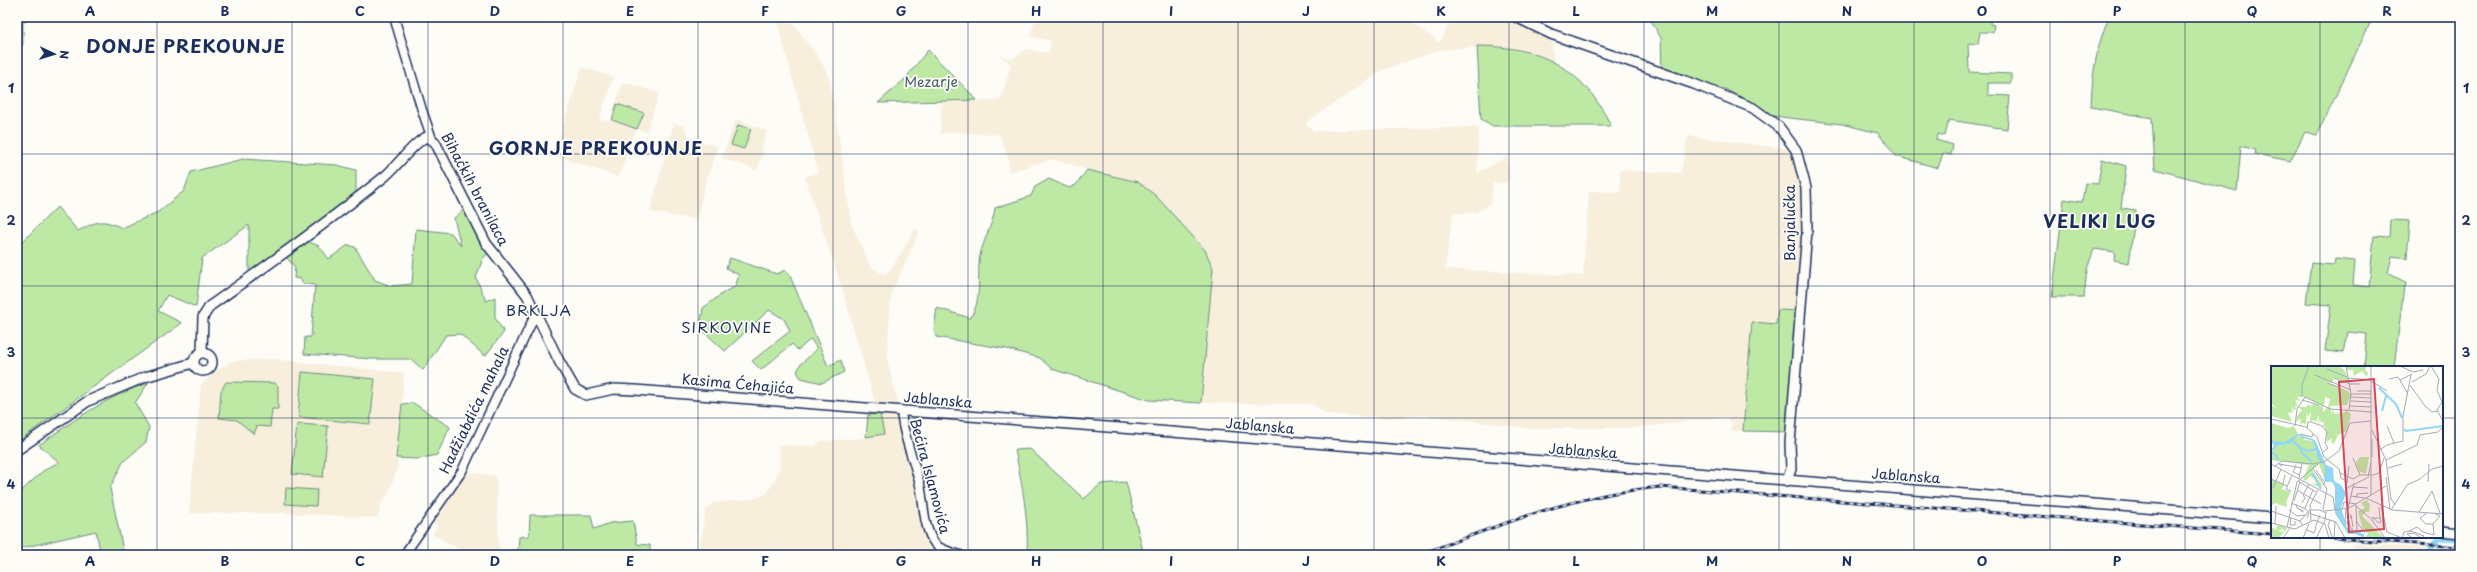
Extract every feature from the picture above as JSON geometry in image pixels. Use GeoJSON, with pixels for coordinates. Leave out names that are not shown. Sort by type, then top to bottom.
{"type":"FeatureCollection","features":[{"type":"Feature","properties":{"kind":"main road","name":"Banjalučka"},"geometry":{"type":"LineString","coordinates":[[1516,17],[1551,34],[1694,84],[1754,108],[1779,127],[1796,150],[1806,188],[1807,231],[1790,443]]}},
{"type":"Feature","properties":{"kind":"main road"},"geometry":{"type":"LineString","coordinates":[[202,352],[203,317],[210,306],[374,185],[399,165],[421,139],[432,139]]}},
{"type":"Feature","properties":{"kind":"main road","name":"Bihaćkih branilaca"},"geometry":{"type":"LineString","coordinates":[[432,139],[486,243],[527,295],[559,361],[575,389],[581,394]]}},
{"type":"Feature","properties":{"kind":"main road"},"geometry":{"type":"LineString","coordinates":[[202,352],[210,356],[212,363],[210,368],[205,371],[199,371],[193,363],[194,357],[202,352]]}},
{"type":"Feature","properties":{"kind":"main road"},"geometry":{"type":"LineString","coordinates":[[17,450],[88,401],[145,377],[193,363]]}},
{"type":"Feature","properties":{"kind":"main road","name":"Kasima Ćehajića"},"geometry":{"type":"LineString","coordinates":[[581,394],[592,395],[614,389],[629,389],[897,410]]}},
{"type":"Feature","properties":{"kind":"main road","name":"Jablanska"},"geometry":{"type":"LineString","coordinates":[[897,410],[1811,483],[2271,518]]}},
{"type":"Feature","properties":{"kind":"main road"},"geometry":{"type":"LineString","coordinates":[[1786,481],[1791,465],[1790,443]]}},
{"type":"Feature","properties":{"kind":"main road"},"geometry":{"type":"LineString","coordinates":[[1786,481],[1790,443]]}},
{"type":"Feature","properties":{"kind":"main road"},"geometry":{"type":"LineString","coordinates":[[1791,465],[1796,473],[1811,483]]}},
{"type":"Feature","properties":{"kind":"main road"},"geometry":{"type":"LineString","coordinates":[[2443,531],[2460,533]]}},
{"type":"Feature","properties":{"kind":"street","name":"Bihaćkih branilaca"},"geometry":{"type":"LineString","coordinates":[[394,17],[432,139]]}},
{"type":"Feature","properties":{"kind":"street","name":"Bihaćkih branilaca"},"geometry":{"type":"LineString","coordinates":[[421,139],[424,117]]}},
{"type":"Feature","properties":{"kind":"street","name":"Hadžiabdića mahala"},"geometry":{"type":"LineString","coordinates":[[404,555],[462,471],[536,313]]}},
{"type":"Feature","properties":{"kind":"street","name":"Bećira Islamovića"},"geometry":{"type":"LineString","coordinates":[[897,410],[907,447],[918,479],[926,521],[933,540],[938,547],[960,555]]}},
{"type":"Feature","properties":{"kind":"shaded area"},"geometry":{"type":"Polygon","coordinates":[[[776,17],[788,17],[821,61],[828,75],[834,103],[851,223],[870,266],[884,275],[889,273],[916,228],[919,233],[891,294],[887,359],[932,537],[942,549],[940,555],[696,555],[702,534],[705,512],[712,503],[755,499],[766,494],[774,482],[780,466],[779,445],[815,446],[821,441],[864,438],[884,434],[842,288],[805,177],[818,172],[776,17]]]}},
{"type":"Feature","properties":{"kind":"shaded area"},"geometry":{"type":"Polygon","coordinates":[[[1036,17],[1404,17],[1440,43],[1452,17],[1516,17],[1551,34],[1553,61],[1530,51],[1495,46],[1439,50],[1383,70],[1305,123],[1314,131],[1479,127],[1477,173],[1507,157],[1510,178],[1506,183],[1493,183],[1491,203],[1475,213],[1453,213],[1445,269],[1583,276],[1589,191],[1620,192],[1620,170],[1681,173],[1688,136],[1796,150],[1806,188],[1800,311],[1776,324],[1752,323],[1743,431],[1731,431],[1732,423],[1723,417],[1634,428],[1528,428],[1425,415],[1386,418],[1326,414],[1312,404],[1201,403],[1213,268],[1205,250],[1156,196],[1138,182],[1087,170],[1054,159],[1008,172],[1009,161],[1000,135],[954,132],[940,134],[942,102],[1001,100],[1011,64],[999,55],[1013,59],[1026,49],[1048,53],[1051,41],[1030,36],[1036,17]]]}},
{"type":"Feature","properties":{"kind":"shaded area"},"geometry":{"type":"Polygon","coordinates":[[[582,67],[613,77],[599,121],[610,120],[623,82],[659,93],[647,132],[637,129],[632,137],[619,177],[554,155],[582,67]]]}},
{"type":"Feature","properties":{"kind":"shaded area"},"geometry":{"type":"Polygon","coordinates":[[[736,119],[767,131],[761,150],[764,151],[757,170],[722,158],[736,119]]]}},
{"type":"Feature","properties":{"kind":"shaded area"},"geometry":{"type":"Polygon","coordinates":[[[674,123],[684,126],[689,137],[718,147],[705,183],[697,220],[650,212],[674,123]]]}},
{"type":"Feature","properties":{"kind":"shaded area"},"geometry":{"type":"Polygon","coordinates":[[[272,359],[404,373],[397,470],[388,494],[381,503],[378,518],[285,513],[189,513],[201,385],[215,371],[233,361],[272,359]]]}},
{"type":"Feature","properties":{"kind":"shaded area"},"geometry":{"type":"Polygon","coordinates":[[[462,471],[496,476],[499,555],[469,555],[432,534],[438,526],[430,519],[462,471]]]}},
{"type":"Feature","properties":{"kind":"shaded area"},"geometry":{"type":"Polygon","coordinates":[[[2352,544],[2440,549],[2434,555],[2351,555],[2352,544]]]}},
{"type":"Feature","properties":{"kind":"green space"},"geometry":{"type":"Polygon","coordinates":[[[17,17],[32,17],[23,23],[23,44],[17,52],[17,17]]]}},
{"type":"Feature","properties":{"kind":"green space"},"geometry":{"type":"Polygon","coordinates":[[[1649,17],[1991,17],[1990,24],[1994,25],[1993,32],[1980,32],[1978,44],[1968,43],[1969,72],[2011,74],[2011,83],[1988,83],[1988,95],[2010,96],[2007,129],[1949,120],[1945,136],[1937,134],[1936,140],[1953,145],[1951,155],[1943,153],[1938,168],[1896,156],[1878,133],[1842,124],[1772,116],[1760,107],[1725,89],[1694,84],[1662,73],[1661,38],[1649,17]]]}},
{"type":"Feature","properties":{"kind":"green space"},"geometry":{"type":"Polygon","coordinates":[[[2109,17],[2373,17],[2317,135],[2305,132],[2290,161],[2255,154],[2256,150],[2241,146],[2237,191],[2155,169],[2152,118],[2091,107],[2092,84],[2098,50],[2109,17]]]}},
{"type":"Feature","properties":{"kind":"green space"},"geometry":{"type":"Polygon","coordinates":[[[1477,46],[1521,50],[1558,64],[1588,89],[1600,106],[1611,126],[1493,126],[1481,119],[1477,46]]]}},
{"type":"Feature","properties":{"kind":"green space","name":"Mezarje"},"geometry":{"type":"Polygon","coordinates":[[[928,50],[977,100],[878,103],[905,79],[928,50]]]}},
{"type":"Feature","properties":{"kind":"green space"},"geometry":{"type":"Polygon","coordinates":[[[617,104],[644,113],[637,129],[612,120],[617,104]]]}},
{"type":"Feature","properties":{"kind":"green space"},"geometry":{"type":"Polygon","coordinates":[[[738,125],[751,129],[744,149],[731,145],[738,125]]]}},
{"type":"Feature","properties":{"kind":"green space"},"geometry":{"type":"Polygon","coordinates":[[[243,159],[337,165],[356,170],[356,195],[251,272],[249,271],[249,225],[202,258],[196,307],[167,295],[158,311],[182,323],[17,442],[17,247],[57,207],[78,231],[100,222],[109,223],[122,228],[158,212],[184,191],[191,172],[243,159]]]}},
{"type":"Feature","properties":{"kind":"green space"},"geometry":{"type":"Polygon","coordinates":[[[2102,159],[2126,166],[2121,208],[2136,210],[2129,263],[2114,260],[2115,252],[2094,249],[2087,269],[2084,297],[2052,297],[2064,199],[2082,202],[2085,183],[2098,184],[2102,159]]]}},
{"type":"Feature","properties":{"kind":"green space"},"geometry":{"type":"Polygon","coordinates":[[[1087,170],[1138,182],[1156,196],[1205,250],[1213,268],[1201,403],[1149,400],[1052,369],[1040,358],[1007,349],[936,337],[934,329],[937,308],[970,318],[974,312],[978,292],[981,250],[992,222],[995,208],[1031,196],[1035,187],[1049,179],[1069,188],[1076,185],[1087,170]]]}},
{"type":"Feature","properties":{"kind":"green space"},"geometry":{"type":"Polygon","coordinates":[[[464,210],[489,253],[483,258],[476,278],[486,301],[495,297],[495,318],[504,332],[485,356],[460,334],[446,335],[423,370],[411,359],[373,359],[304,354],[305,337],[311,337],[315,285],[302,283],[301,279],[294,278],[295,267],[286,257],[307,241],[319,246],[329,259],[348,245],[355,247],[375,280],[391,286],[412,284],[416,229],[451,233],[461,246],[454,218],[464,210]]]}},
{"type":"Feature","properties":{"kind":"green space"},"geometry":{"type":"Polygon","coordinates":[[[2390,220],[2410,221],[2407,258],[2392,256],[2388,273],[2405,282],[2406,286],[2404,287],[2394,366],[2364,366],[2367,334],[2348,332],[2344,353],[2325,351],[2331,305],[2306,303],[2311,263],[2334,265],[2335,259],[2355,261],[2353,285],[2369,287],[2374,236],[2389,237],[2390,220]]]}},
{"type":"Feature","properties":{"kind":"green space"},"geometry":{"type":"Polygon","coordinates":[[[730,258],[777,274],[785,270],[790,276],[828,366],[841,360],[844,372],[822,383],[801,378],[797,372],[800,365],[817,349],[811,339],[798,350],[792,344],[761,370],[752,361],[790,331],[784,319],[769,310],[725,351],[700,328],[703,308],[726,291],[735,287],[739,275],[726,268],[730,258]]]}},
{"type":"Feature","properties":{"kind":"green space"},"geometry":{"type":"Polygon","coordinates":[[[1778,310],[1800,311],[1791,432],[1743,431],[1752,322],[1776,324],[1778,310]]]}},
{"type":"Feature","properties":{"kind":"green space"},"geometry":{"type":"Polygon","coordinates":[[[302,372],[375,379],[370,424],[298,417],[302,372]]]}},
{"type":"Feature","properties":{"kind":"green space"},"geometry":{"type":"Polygon","coordinates":[[[226,382],[275,383],[278,386],[278,409],[272,409],[270,427],[257,426],[254,434],[237,420],[219,418],[221,391],[226,382]]]}},
{"type":"Feature","properties":{"kind":"green space"},"geometry":{"type":"Polygon","coordinates":[[[148,383],[135,403],[149,427],[146,442],[123,462],[110,488],[124,555],[101,555],[96,531],[17,549],[17,495],[43,471],[59,462],[39,445],[78,418],[105,402],[133,388],[148,383]]]}},
{"type":"Feature","properties":{"kind":"green space"},"geometry":{"type":"Polygon","coordinates":[[[413,403],[450,427],[437,455],[417,459],[396,458],[402,404],[413,403]]]}},
{"type":"Feature","properties":{"kind":"green space"},"geometry":{"type":"Polygon","coordinates":[[[880,414],[884,434],[866,437],[868,415],[880,414]]]}},
{"type":"Feature","properties":{"kind":"green space"},"geometry":{"type":"Polygon","coordinates":[[[297,424],[328,426],[323,477],[292,474],[297,424]]]}},
{"type":"Feature","properties":{"kind":"green space"},"geometry":{"type":"Polygon","coordinates":[[[1030,449],[1084,499],[1101,484],[1126,482],[1144,555],[1027,555],[1026,515],[1015,450],[1030,449]]]}},
{"type":"Feature","properties":{"kind":"green space"},"geometry":{"type":"Polygon","coordinates":[[[286,488],[317,490],[316,506],[285,504],[286,488]]]}},
{"type":"Feature","properties":{"kind":"green space"},"geometry":{"type":"Polygon","coordinates":[[[530,515],[591,515],[594,529],[610,523],[633,521],[637,544],[650,545],[650,555],[499,555],[499,551],[518,550],[519,537],[529,536],[530,515]]]}},
{"type":"Feature","properties":{"kind":"waterway"},"geometry":{"type":"LineString","coordinates":[[2427,555],[2439,538],[2460,539]]}},
{"type":"Feature","properties":{"kind":"railway"},"geometry":{"type":"LineString","coordinates":[[1418,555],[1507,523],[1567,504],[1597,496],[1660,487],[2271,534]]}},
{"type":"Feature","properties":{"kind":"railway"},"geometry":{"type":"LineString","coordinates":[[2332,538],[2460,547]]}},
{"type":"Feature","properties":{"kind":"district","name":"DONJE PREKOUNJE"},"geometry":{"type":"Point","coordinates":[186,47]}},
{"type":"Feature","properties":{"kind":"district","name":"GORNJE PREKOUNJE"},"geometry":{"type":"Point","coordinates":[596,149]}},
{"type":"Feature","properties":{"kind":"district","name":"VELIKI LUG"},"geometry":{"type":"Point","coordinates":[2100,222]}},
{"type":"Feature","properties":{"kind":"district","name":"BRKLJA"},"geometry":{"type":"Point","coordinates":[539,311]}},
{"type":"Feature","properties":{"kind":"district","name":"SIRKOVINE"},"geometry":{"type":"Point","coordinates":[727,328]}}]}
